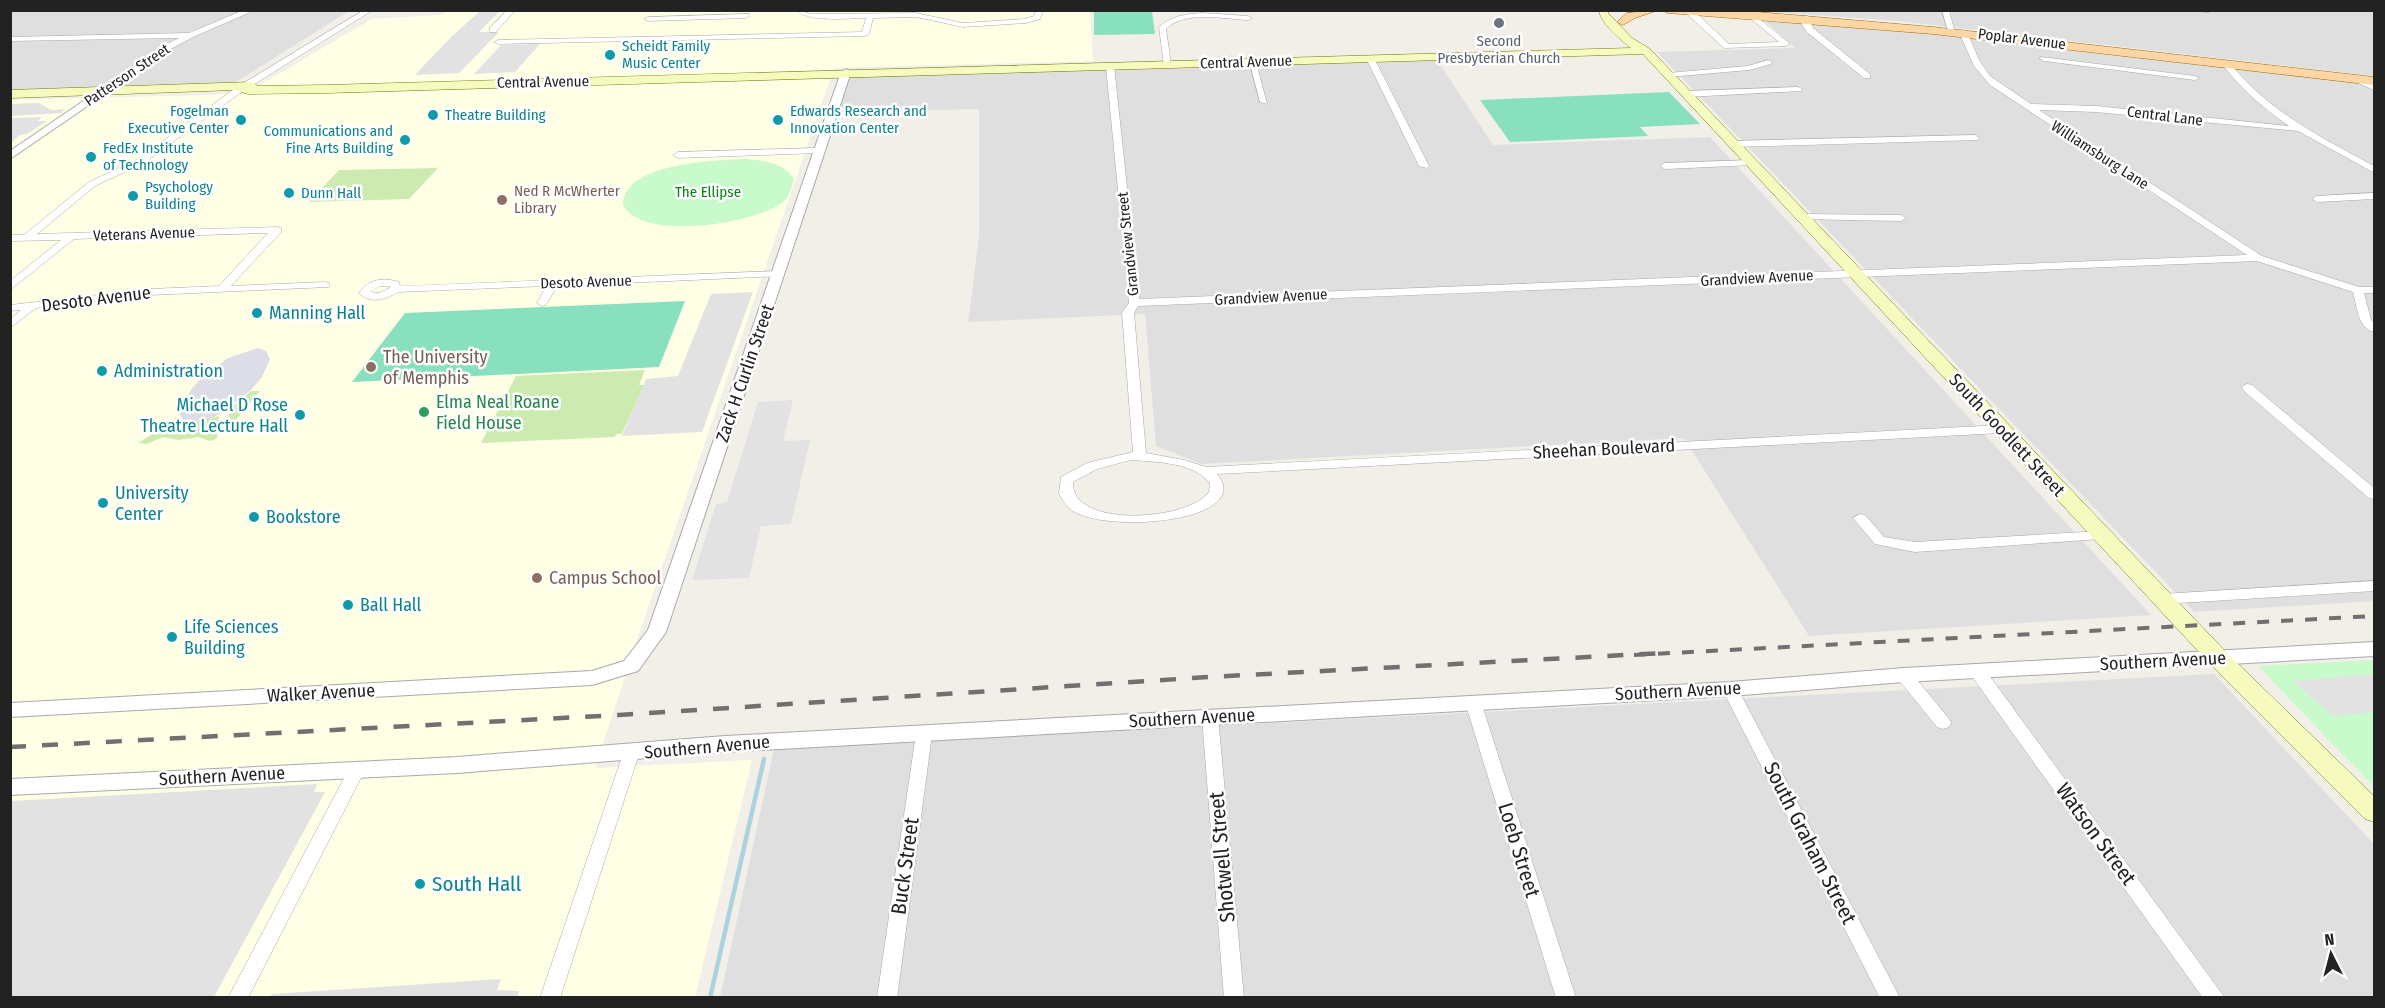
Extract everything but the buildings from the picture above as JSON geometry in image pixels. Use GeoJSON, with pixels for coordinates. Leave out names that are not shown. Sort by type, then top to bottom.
{"type":"FeatureCollection","features":[{"type":"Feature","properties":{"kind":"main road","name":"South Goodlett Street"},"geometry":{"type":"LineString","coordinates":[[1604,10],[1603,13],[1636,48],[1646,51]]}},
{"type":"Feature","properties":{"kind":"main road","name":"South Goodlett Street"},"geometry":{"type":"LineString","coordinates":[[1610,10],[1644,42],[1646,51],[1732,144],[2219,659],[2374,812]]}},
{"type":"Feature","properties":{"kind":"main road"},"geometry":{"type":"LineString","coordinates":[[1623,22],[1631,15],[1654,10]]}},
{"type":"Feature","properties":{"kind":"main road","name":"Poplar Avenue"},"geometry":{"type":"LineString","coordinates":[[1668,10],[1805,18],[1957,32],[2374,81]]}},
{"type":"Feature","properties":{"kind":"main road"},"geometry":{"type":"LineString","coordinates":[[1573,54],[1611,48],[1619,45],[1625,36]]}},
{"type":"Feature","properties":{"kind":"main road","name":"Central Avenue"},"geometry":{"type":"LineString","coordinates":[[10,94],[338,88],[1646,51]]}},
{"type":"Feature","properties":{"kind":"street","name":"Patterson Street"},"geometry":{"type":"LineString","coordinates":[[10,156],[160,51],[190,35],[252,10]]}},
{"type":"Feature","properties":{"kind":"street"},"geometry":{"type":"LineString","coordinates":[[27,237],[92,184],[141,161],[240,88],[370,10]]}},
{"type":"Feature","properties":{"kind":"street"},"geometry":{"type":"LineString","coordinates":[[493,30],[512,10]]}},
{"type":"Feature","properties":{"kind":"street"},"geometry":{"type":"LineString","coordinates":[[800,10],[803,14],[812,16],[849,13],[870,16],[920,15],[960,25],[1031,21],[1037,17],[1040,10]]}},
{"type":"Feature","properties":{"kind":"street","name":"Williamsburg Lane"},"geometry":{"type":"LineString","coordinates":[[1945,10],[1980,71],[2027,107],[2258,258]]}},
{"type":"Feature","properties":{"kind":"street"},"geometry":{"type":"LineString","coordinates":[[2188,10],[2209,10]]}},
{"type":"Feature","properties":{"kind":"street"},"geometry":{"type":"LineString","coordinates":[[1690,12],[1727,46],[1786,44],[1752,15]]}},
{"type":"Feature","properties":{"kind":"street"},"geometry":{"type":"LineString","coordinates":[[843,28],[849,13]]}},
{"type":"Feature","properties":{"kind":"street"},"geometry":{"type":"LineString","coordinates":[[648,19],[715,14],[746,16]]}},
{"type":"Feature","properties":{"kind":"street"},"geometry":{"type":"LineString","coordinates":[[498,42],[843,28],[865,34],[870,16]]}},
{"type":"Feature","properties":{"kind":"street"},"geometry":{"type":"LineString","coordinates":[[1167,64],[1161,29],[1167,22],[1194,16],[1248,18]]}},
{"type":"Feature","properties":{"kind":"street"},"geometry":{"type":"LineString","coordinates":[[1805,18],[1806,25],[1815,34],[1867,76]]}},
{"type":"Feature","properties":{"kind":"street"},"geometry":{"type":"LineString","coordinates":[[10,39],[190,35]]}},
{"type":"Feature","properties":{"kind":"street"},"geometry":{"type":"LineString","coordinates":[[2100,48],[2105,67]]}},
{"type":"Feature","properties":{"kind":"street"},"geometry":{"type":"LineString","coordinates":[[1371,58],[1424,166]]}},
{"type":"Feature","properties":{"kind":"street"},"geometry":{"type":"LineString","coordinates":[[2044,59],[2195,78]]}},
{"type":"Feature","properties":{"kind":"street"},"geometry":{"type":"LineString","coordinates":[[1252,62],[1264,102]]}},
{"type":"Feature","properties":{"kind":"street"},"geometry":{"type":"LineString","coordinates":[[1668,75],[1749,68],[1768,62]]}},
{"type":"Feature","properties":{"kind":"street"},"geometry":{"type":"LineString","coordinates":[[2226,64],[2240,84],[2262,104],[2302,129],[2374,168]]}},
{"type":"Feature","properties":{"kind":"street","name":"Grandview Street"},"geometry":{"type":"LineString","coordinates":[[1110,66],[1134,303],[1128,313],[1140,456]]}},
{"type":"Feature","properties":{"kind":"street","name":"Zack H Curlin Street"},"geometry":{"type":"LineString","coordinates":[[631,666],[657,632],[846,72]]}},
{"type":"Feature","properties":{"kind":"street"},"geometry":{"type":"LineString","coordinates":[[2354,78],[2374,88]]}},
{"type":"Feature","properties":{"kind":"street"},"geometry":{"type":"LineString","coordinates":[[1686,94],[1798,89]]}},
{"type":"Feature","properties":{"kind":"street","name":"Central Lane"},"geometry":{"type":"LineString","coordinates":[[2027,107],[2079,107],[2251,127],[2302,129]]}},
{"type":"Feature","properties":{"kind":"street"},"geometry":{"type":"LineString","coordinates":[[1732,144],[1975,138]]}},
{"type":"Feature","properties":{"kind":"street"},"geometry":{"type":"LineString","coordinates":[[678,155],[818,152]]}},
{"type":"Feature","properties":{"kind":"street"},"geometry":{"type":"LineString","coordinates":[[1665,166],[1751,163]]}},
{"type":"Feature","properties":{"kind":"street"},"geometry":{"type":"LineString","coordinates":[[2317,199],[2374,196]]}},
{"type":"Feature","properties":{"kind":"street"},"geometry":{"type":"LineString","coordinates":[[1802,217],[1901,218]]}},
{"type":"Feature","properties":{"kind":"street","name":"Veterans Avenue"},"geometry":{"type":"LineString","coordinates":[[10,238],[277,230],[222,289]]}},
{"type":"Feature","properties":{"kind":"street"},"geometry":{"type":"LineString","coordinates":[[10,287],[72,236]]}},
{"type":"Feature","properties":{"kind":"street","name":"Grandview Avenue"},"geometry":{"type":"LineString","coordinates":[[1134,303],[2258,258],[2358,290],[2374,290]]}},
{"type":"Feature","properties":{"kind":"street","name":"Desoto Avenue"},"geometry":{"type":"LineString","coordinates":[[395,289],[778,274]]}},
{"type":"Feature","properties":{"kind":"street"},"geometry":{"type":"LineString","coordinates":[[542,303],[553,283]]}},
{"type":"Feature","properties":{"kind":"street","name":"Desoto Avenue"},"geometry":{"type":"LineString","coordinates":[[10,308],[142,293],[325,285]]}},
{"type":"Feature","properties":{"kind":"street"},"geometry":{"type":"LineString","coordinates":[[2358,290],[2366,321],[2374,329]]}},
{"type":"Feature","properties":{"kind":"street"},"geometry":{"type":"LineString","coordinates":[[10,325],[32,306]]}},
{"type":"Feature","properties":{"kind":"street"},"geometry":{"type":"LineString","coordinates":[[2248,388],[2374,495]]}},
{"type":"Feature","properties":{"kind":"street","name":"Sheehan Boulevard"},"geometry":{"type":"LineString","coordinates":[[1206,471],[1214,478],[1217,487],[1215,495],[1199,508],[1167,516],[1126,519],[1100,516],[1078,508],[1065,493],[1066,480],[1092,466],[1131,456],[1158,457],[1206,471],[2002,429]]}},
{"type":"Feature","properties":{"kind":"street"},"geometry":{"type":"LineString","coordinates":[[1860,518],[1880,541],[1915,547],[2101,535]]}},
{"type":"Feature","properties":{"kind":"street"},"geometry":{"type":"LineString","coordinates":[[2163,600],[2374,586]]}},
{"type":"Feature","properties":{"kind":"street","name":"Southern Avenue"},"geometry":{"type":"LineString","coordinates":[[10,787],[357,770],[631,754],[725,744],[1730,689],[1904,675],[2374,649]]}},
{"type":"Feature","properties":{"kind":"street","name":"Walker Avenue"},"geometry":{"type":"LineString","coordinates":[[10,710],[592,678],[631,666]]}},
{"type":"Feature","properties":{"kind":"street","name":"Watson Street"},"geometry":{"type":"LineString","coordinates":[[1977,671],[2215,998]]}},
{"type":"Feature","properties":{"kind":"street"},"geometry":{"type":"LineString","coordinates":[[1904,675],[1943,723]]}},
{"type":"Feature","properties":{"kind":"street","name":"South Graham Street"},"geometry":{"type":"LineString","coordinates":[[1730,689],[1890,998]]}},
{"type":"Feature","properties":{"kind":"street","name":"Loeb Street"},"geometry":{"type":"LineString","coordinates":[[1473,702],[1566,998]]}},
{"type":"Feature","properties":{"kind":"street","name":"Shotwell Street"},"geometry":{"type":"LineString","coordinates":[[1210,717],[1234,998]]}},
{"type":"Feature","properties":{"kind":"street","name":"Buck Street"},"geometry":{"type":"LineString","coordinates":[[887,998],[924,734]]}},
{"type":"Feature","properties":{"kind":"street"},"geometry":{"type":"LineString","coordinates":[[550,998],[631,754]]}},
{"type":"Feature","properties":{"kind":"street"},"geometry":{"type":"LineString","coordinates":[[238,998],[357,770]]}},
{"type":"Feature","properties":{"kind":"shaded area"},"geometry":{"type":"Polygon","coordinates":[[[10,11],[349,11],[231,85],[11,90],[10,11]]]}},
{"type":"Feature","properties":{"kind":"shaded area","name":"The University of Memphis"},"geometry":{"type":"Polygon","coordinates":[[[447,11],[1090,11],[1093,61],[834,68],[595,768],[752,760],[695,997],[11,997],[10,100],[244,94],[372,19],[440,15],[447,11]]]}},
{"type":"Feature","properties":{"kind":"shaded area"},"geometry":{"type":"Polygon","coordinates":[[[1756,11],[2374,11],[2374,76],[1898,21],[1756,11]]]}},
{"type":"Feature","properties":{"kind":"shaded area"},"geometry":{"type":"Polygon","coordinates":[[[479,12],[499,12],[479,32],[499,32],[459,73],[415,75],[450,38],[479,12]]]}},
{"type":"Feature","properties":{"kind":"shaded area"},"geometry":{"type":"Polygon","coordinates":[[[1763,19],[1884,28],[2374,85],[2374,601],[2194,612],[1657,52],[1795,48],[1763,19]]]}},
{"type":"Feature","properties":{"kind":"shaded area"},"geometry":{"type":"Polygon","coordinates":[[[540,44],[515,72],[474,74],[501,45],[540,44]]]}},
{"type":"Feature","properties":{"kind":"shaded area"},"geometry":{"type":"Polygon","coordinates":[[[1437,60],[1493,145],[1710,137],[2151,615],[1809,636],[1684,438],[1201,464],[1156,446],[1145,314],[968,322],[979,238],[979,109],[839,112],[850,77],[1437,60]]]}},
{"type":"Feature","properties":{"kind":"shaded area"},"geometry":{"type":"Polygon","coordinates":[[[39,103],[51,110],[65,109],[61,113],[11,116],[11,104],[39,103]]]}},
{"type":"Feature","properties":{"kind":"shaded area"},"geometry":{"type":"Polygon","coordinates":[[[42,117],[38,121],[47,121],[27,134],[20,135],[11,143],[11,118],[42,117]]]}},
{"type":"Feature","properties":{"kind":"shaded area"},"geometry":{"type":"Polygon","coordinates":[[[753,292],[702,432],[622,436],[646,379],[678,376],[711,294],[753,292]]]}},
{"type":"Feature","properties":{"kind":"shaded area"},"geometry":{"type":"Polygon","coordinates":[[[258,348],[266,351],[270,359],[262,377],[252,389],[222,413],[205,421],[191,424],[183,420],[179,413],[190,391],[199,380],[228,358],[258,348]]]}},
{"type":"Feature","properties":{"kind":"shaded area"},"geometry":{"type":"Polygon","coordinates":[[[793,400],[783,441],[810,440],[791,524],[761,526],[749,578],[692,580],[716,504],[727,502],[758,402],[793,400]]]}},
{"type":"Feature","properties":{"kind":"shaded area"},"geometry":{"type":"Polygon","coordinates":[[[2214,674],[2374,844],[2374,997],[720,998],[774,749],[2214,674]]]}},
{"type":"Feature","properties":{"kind":"shaded area"},"geometry":{"type":"Polygon","coordinates":[[[2374,674],[2374,712],[2333,716],[2293,681],[2374,674]]]}},
{"type":"Feature","properties":{"kind":"shaded area"},"geometry":{"type":"Polygon","coordinates":[[[317,784],[314,792],[325,792],[214,997],[11,997],[11,801],[317,784]]]}},
{"type":"Feature","properties":{"kind":"shaded area"},"geometry":{"type":"Polygon","coordinates":[[[501,979],[497,990],[519,991],[517,997],[270,997],[272,994],[501,979]]]}},
{"type":"Feature","properties":{"kind":"green space"},"geometry":{"type":"Polygon","coordinates":[[[1094,11],[1152,11],[1155,34],[1094,35],[1094,11]]]}},
{"type":"Feature","properties":{"kind":"green space"},"geometry":{"type":"Polygon","coordinates":[[[1669,92],[1700,124],[1640,127],[1648,136],[1510,142],[1480,100],[1669,92]]]}},
{"type":"Feature","properties":{"kind":"green space","name":"The Ellipse"},"geometry":{"type":"Polygon","coordinates":[[[748,159],[780,166],[790,174],[794,179],[785,201],[768,211],[748,217],[699,226],[652,223],[634,216],[623,205],[627,191],[638,180],[655,172],[696,163],[748,159]]]}},
{"type":"Feature","properties":{"kind":"green space"},"geometry":{"type":"Polygon","coordinates":[[[438,168],[409,199],[309,202],[339,170],[438,168]]]}},
{"type":"Feature","properties":{"kind":"green space"},"geometry":{"type":"Polygon","coordinates":[[[685,301],[659,367],[352,382],[405,313],[685,301]]]}},
{"type":"Feature","properties":{"kind":"green space"},"geometry":{"type":"Polygon","coordinates":[[[645,370],[639,385],[644,385],[622,434],[616,434],[615,437],[481,443],[516,376],[645,370]]]}},
{"type":"Feature","properties":{"kind":"green space"},"geometry":{"type":"Polygon","coordinates":[[[251,391],[260,391],[228,427],[230,409],[251,391]]]}},
{"type":"Feature","properties":{"kind":"green space"},"geometry":{"type":"Polygon","coordinates":[[[219,416],[217,438],[212,441],[199,437],[178,440],[163,437],[147,444],[138,443],[178,418],[190,424],[219,416]]]}},
{"type":"Feature","properties":{"kind":"green space"},"geometry":{"type":"Polygon","coordinates":[[[2374,660],[2374,787],[2258,666],[2374,660]]]}},
{"type":"Feature","properties":{"kind":"waterway"},"geometry":{"type":"LineString","coordinates":[[710,998],[764,759]]}},
{"type":"Feature","properties":{"kind":"railway"},"geometry":{"type":"LineString","coordinates":[[1634,655],[2374,616]]}},
{"type":"Feature","properties":{"kind":"railway"},"geometry":{"type":"LineString","coordinates":[[10,747],[619,715],[1209,677],[1663,653]]}},
{"type":"Feature","properties":{"kind":"place","name":"Second Presbyterian Church"},"geometry":{"type":"Point","coordinates":[1499,23]}},
{"type":"Feature","properties":{"kind":"place","name":"Scheidt Family Music Center"},"geometry":{"type":"Point","coordinates":[610,55]}},
{"type":"Feature","properties":{"kind":"place","name":"Theatre Building"},"geometry":{"type":"Point","coordinates":[433,115]}},
{"type":"Feature","properties":{"kind":"place","name":"Fogelman Executive Center"},"geometry":{"type":"Point","coordinates":[241,120]}},
{"type":"Feature","properties":{"kind":"place","name":"Edwards Research and Innovation Center"},"geometry":{"type":"Point","coordinates":[778,120]}},
{"type":"Feature","properties":{"kind":"place","name":"Communications and Fine Arts Building"},"geometry":{"type":"Point","coordinates":[405,140]}},
{"type":"Feature","properties":{"kind":"place","name":"FedEx Institute of Technology"},"geometry":{"type":"Point","coordinates":[91,157]}},
{"type":"Feature","properties":{"kind":"place","name":"Dunn Hall"},"geometry":{"type":"Point","coordinates":[289,193]}},
{"type":"Feature","properties":{"kind":"place","name":"Psychology Building"},"geometry":{"type":"Point","coordinates":[133,196]}},
{"type":"Feature","properties":{"kind":"place","name":"Ned R McWherter Library"},"geometry":{"type":"Point","coordinates":[502,200]}},
{"type":"Feature","properties":{"kind":"place","name":"Manning Hall"},"geometry":{"type":"Point","coordinates":[257,313]}},
{"type":"Feature","properties":{"kind":"place","name":"The University of Memphis"},"geometry":{"type":"Point","coordinates":[371,367]}},
{"type":"Feature","properties":{"kind":"place","name":"Administration"},"geometry":{"type":"Point","coordinates":[102,371]}},
{"type":"Feature","properties":{"kind":"place","name":"Elma Neal Roane Field House"},"geometry":{"type":"Point","coordinates":[424,412]}},
{"type":"Feature","properties":{"kind":"place","name":"Michael D Rose Theatre Lecture Hall"},"geometry":{"type":"Point","coordinates":[300,415]}},
{"type":"Feature","properties":{"kind":"place","name":"University Center"},"geometry":{"type":"Point","coordinates":[103,503]}},
{"type":"Feature","properties":{"kind":"place","name":"Bookstore"},"geometry":{"type":"Point","coordinates":[254,517]}},
{"type":"Feature","properties":{"kind":"place","name":"Campus School"},"geometry":{"type":"Point","coordinates":[537,578]}},
{"type":"Feature","properties":{"kind":"place","name":"Ball Hall"},"geometry":{"type":"Point","coordinates":[348,605]}},
{"type":"Feature","properties":{"kind":"place","name":"Life Sciences Building"},"geometry":{"type":"Point","coordinates":[172,637]}},
{"type":"Feature","properties":{"kind":"place","name":"South Hall"},"geometry":{"type":"Point","coordinates":[420,884]}}]}
